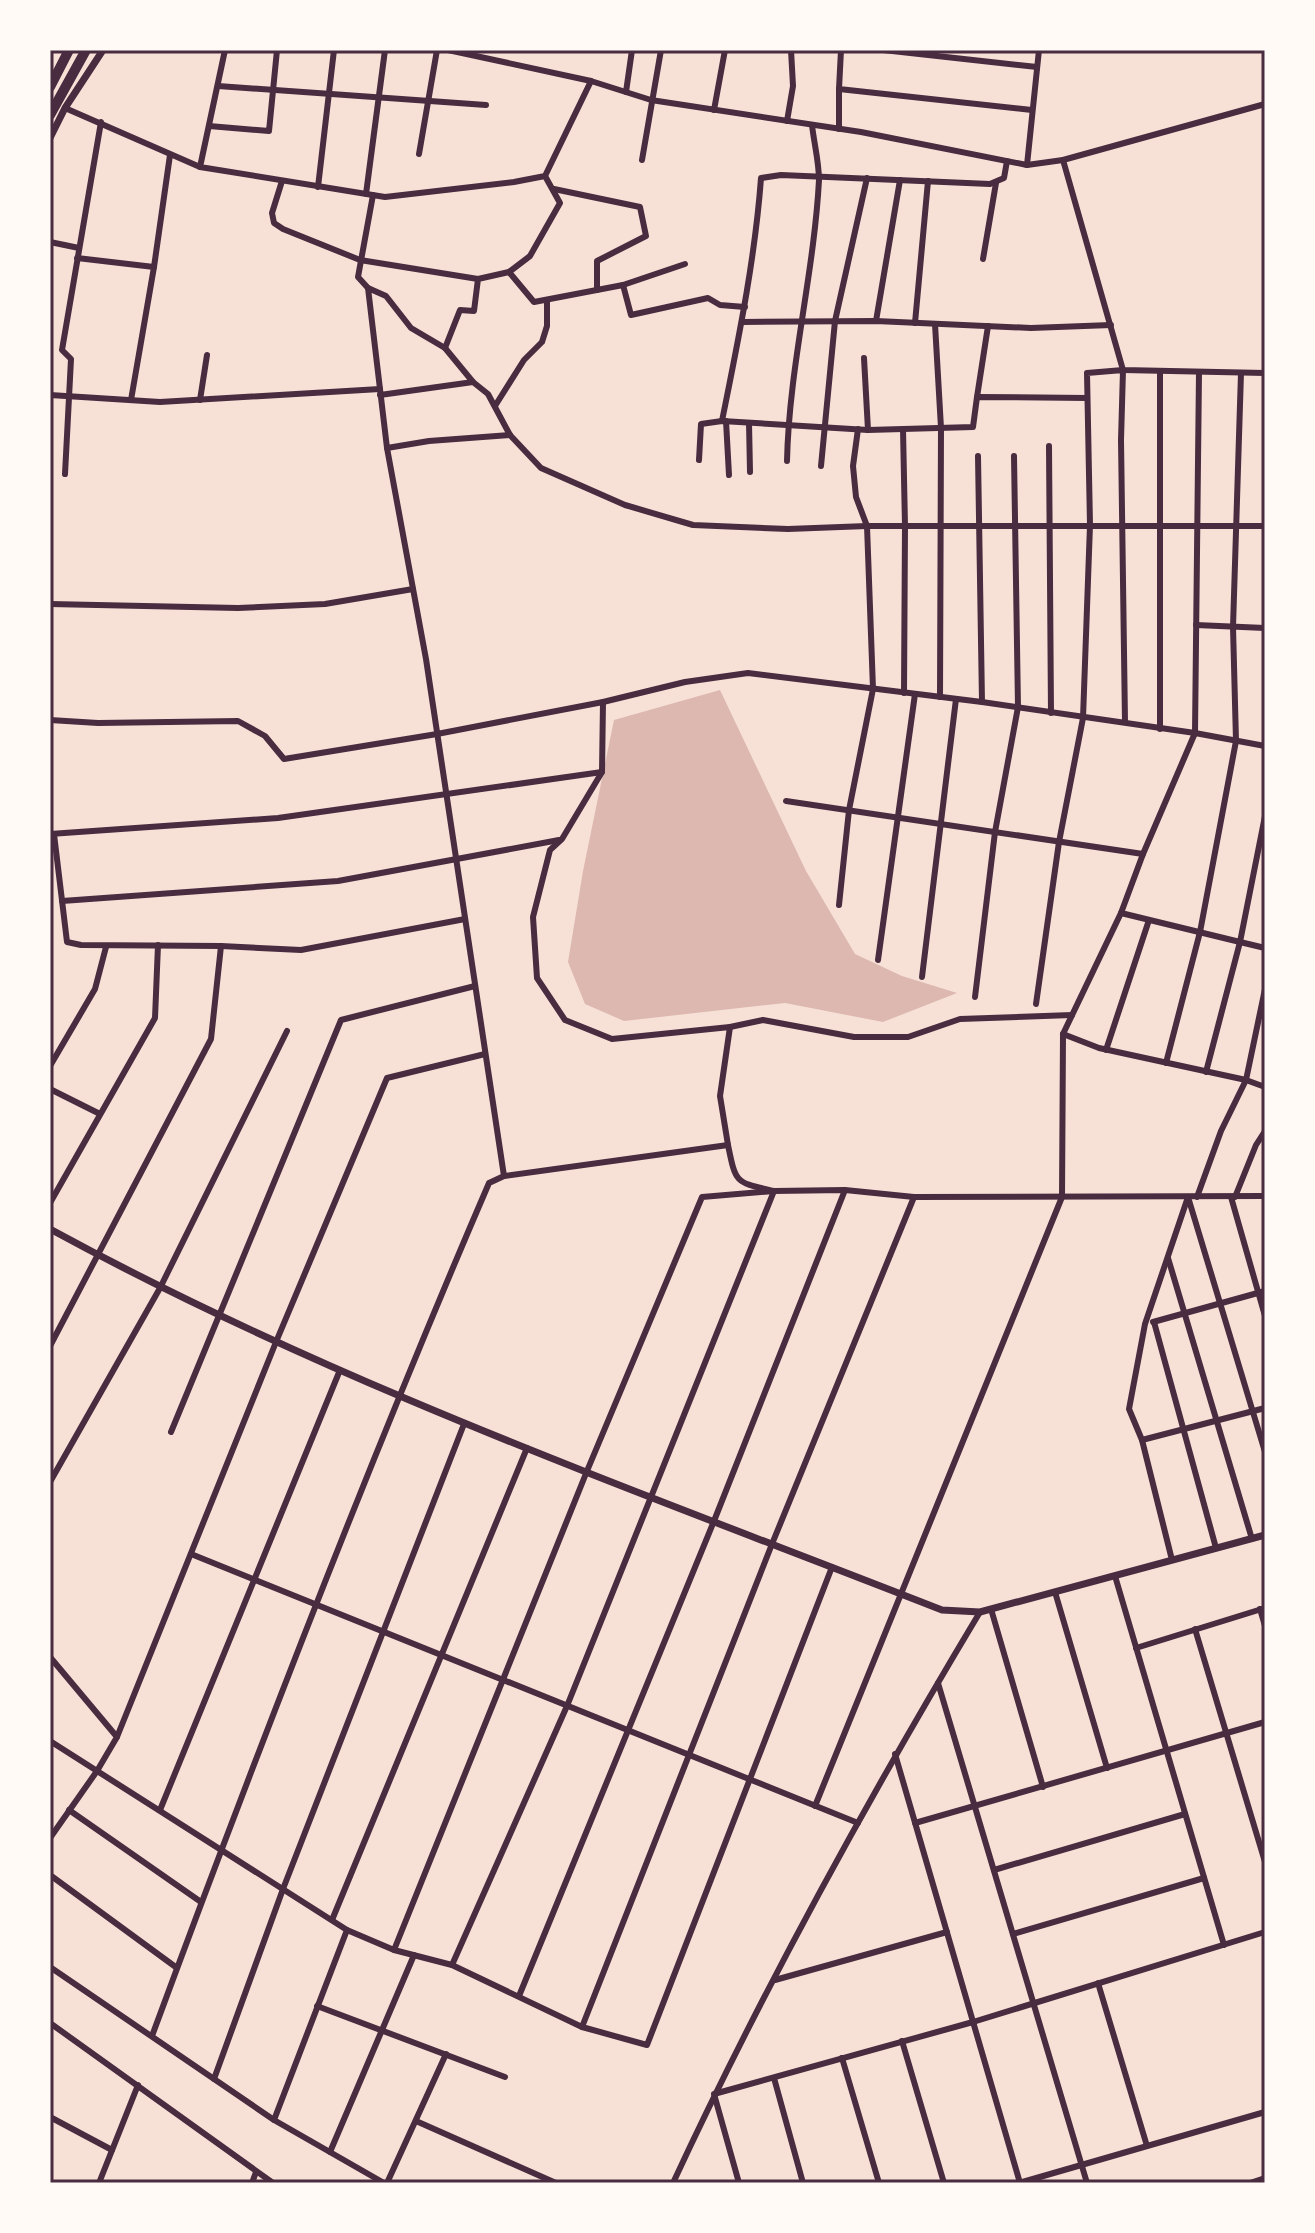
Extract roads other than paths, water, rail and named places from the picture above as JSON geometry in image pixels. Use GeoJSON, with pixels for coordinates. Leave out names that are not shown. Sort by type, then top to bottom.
{"type":"FeatureCollection","features":[{"type":"Feature","properties":{"kind":"highway"},"geometry":{"type":"LineString","coordinates":[[50,87],[69,50]]}},
{"type":"Feature","properties":{"kind":"highway"},"geometry":{"type":"LineString","coordinates":[[50,115],[86,50]]}},
{"type":"Feature","properties":{"kind":"street"},"geometry":{"type":"LineString","coordinates":[[50,138],[65,108],[103,50]]}},
{"type":"Feature","properties":{"kind":"street"},"geometry":{"type":"LineString","coordinates":[[200,167],[225,50]]}},
{"type":"Feature","properties":{"kind":"street"},"geometry":{"type":"LineString","coordinates":[[209,126],[269,131],[277,50]]}},
{"type":"Feature","properties":{"kind":"street"},"geometry":{"type":"LineString","coordinates":[[318,187],[334,50]]}},
{"type":"Feature","properties":{"kind":"street"},"geometry":{"type":"LineString","coordinates":[[385,50],[358,277],[368,288],[386,296],[411,328],[445,348],[473,382],[488,394],[510,435],[541,468],[625,505],[693,525],[788,529],[1161,524],[1265,526]]}},
{"type":"Feature","properties":{"kind":"street"},"geometry":{"type":"LineString","coordinates":[[419,154],[437,50]]}},
{"type":"Feature","properties":{"kind":"street"},"geometry":{"type":"LineString","coordinates":[[448,50],[591,81],[651,100],[839,129],[1027,165],[1063,160],[1265,104]]}},
{"type":"Feature","properties":{"kind":"street"},"geometry":{"type":"LineString","coordinates":[[626,92],[632,50]]}},
{"type":"Feature","properties":{"kind":"street"},"geometry":{"type":"LineString","coordinates":[[642,160],[661,50]]}},
{"type":"Feature","properties":{"kind":"street"},"geometry":{"type":"LineString","coordinates":[[714,110],[725,50]]}},
{"type":"Feature","properties":{"kind":"street"},"geometry":{"type":"LineString","coordinates":[[787,121],[793,86],[791,50]]}},
{"type":"Feature","properties":{"kind":"street"},"geometry":{"type":"LineString","coordinates":[[839,129],[841,50]]}},
{"type":"Feature","properties":{"kind":"street"},"geometry":{"type":"LineString","coordinates":[[883,50],[1037,67]]}},
{"type":"Feature","properties":{"kind":"street"},"geometry":{"type":"LineString","coordinates":[[1027,165],[1039,50]]}},
{"type":"Feature","properties":{"kind":"street"},"geometry":{"type":"LineString","coordinates":[[545,176],[591,81]]}},
{"type":"Feature","properties":{"kind":"street"},"geometry":{"type":"LineString","coordinates":[[218,86],[486,105]]}},
{"type":"Feature","properties":{"kind":"street"},"geometry":{"type":"LineString","coordinates":[[839,89],[1032,110]]}},
{"type":"Feature","properties":{"kind":"street"},"geometry":{"type":"LineString","coordinates":[[65,108],[200,167],[369,195],[400,195],[545,176]]}},
{"type":"Feature","properties":{"kind":"street"},"geometry":{"type":"LineString","coordinates":[[65,474],[71,359],[62,350],[101,122]]}},
{"type":"Feature","properties":{"kind":"street"},"geometry":{"type":"LineString","coordinates":[[787,461],[787,426],[803,321],[819,177],[812,125]]}},
{"type":"Feature","properties":{"kind":"street"},"geometry":{"type":"LineString","coordinates":[[131,400],[170,155]]}},
{"type":"Feature","properties":{"kind":"street"},"geometry":{"type":"LineString","coordinates":[[1063,160],[1123,370],[1125,722]]}},
{"type":"Feature","properties":{"kind":"street"},"geometry":{"type":"LineString","coordinates":[[729,475],[724,421],[745,307],[761,178],[781,175],[996,183],[1004,178],[1007,161]]}},
{"type":"Feature","properties":{"kind":"street"},"geometry":{"type":"LineString","coordinates":[[282,181],[272,213],[274,223],[283,229],[360,260],[478,279],[509,272],[530,256],[560,203],[545,176]]}},
{"type":"Feature","properties":{"kind":"street"},"geometry":{"type":"LineString","coordinates":[[821,466],[835,321],[867,178]]}},
{"type":"Feature","properties":{"kind":"street"},"geometry":{"type":"LineString","coordinates":[[876,321],[900,180]]}},
{"type":"Feature","properties":{"kind":"street"},"geometry":{"type":"LineString","coordinates":[[915,323],[928,181]]}},
{"type":"Feature","properties":{"kind":"street"},"geometry":{"type":"LineString","coordinates":[[983,259],[996,183]]}},
{"type":"Feature","properties":{"kind":"street"},"geometry":{"type":"LineString","coordinates":[[554,189],[640,207],[646,236],[597,261],[597,290]]}},
{"type":"Feature","properties":{"kind":"street"},"geometry":{"type":"LineString","coordinates":[[50,242],[79,248]]}},
{"type":"Feature","properties":{"kind":"street"},"geometry":{"type":"LineString","coordinates":[[77,258],[154,267]]}},
{"type":"Feature","properties":{"kind":"street"},"geometry":{"type":"LineString","coordinates":[[509,272],[534,302],[623,285],[685,264]]}},
{"type":"Feature","properties":{"kind":"street"},"geometry":{"type":"LineString","coordinates":[[445,348],[460,310],[474,311],[478,279]]}},
{"type":"Feature","properties":{"kind":"street"},"geometry":{"type":"LineString","coordinates":[[623,285],[631,315],[708,298],[720,305],[745,307]]}},
{"type":"Feature","properties":{"kind":"street"},"geometry":{"type":"LineString","coordinates":[[368,288],[387,448],[447,794],[504,1176]]}},
{"type":"Feature","properties":{"kind":"street"},"geometry":{"type":"LineString","coordinates":[[495,406],[524,360],[542,342],[547,326],[547,300]]}},
{"type":"Feature","properties":{"kind":"street"},"geometry":{"type":"LineString","coordinates":[[742,322],[876,321],[1031,328],[1111,325]]}},
{"type":"Feature","properties":{"kind":"street"},"geometry":{"type":"LineString","coordinates":[[935,324],[941,428],[940,697]]}},
{"type":"Feature","properties":{"kind":"street"},"geometry":{"type":"LineString","coordinates":[[699,460],[701,424],[724,421],[868,430],[973,427],[988,326]]}},
{"type":"Feature","properties":{"kind":"street"},"geometry":{"type":"LineString","coordinates":[[200,400],[207,355]]}},
{"type":"Feature","properties":{"kind":"street"},"geometry":{"type":"LineString","coordinates":[[864,358],[868,430]]}},
{"type":"Feature","properties":{"kind":"street"},"geometry":{"type":"LineString","coordinates":[[1036,1004],[1059,842],[1083,718],[1090,525],[1087,373],[1123,370],[1265,373]]}},
{"type":"Feature","properties":{"kind":"street"},"geometry":{"type":"LineString","coordinates":[[1160,371],[1160,729]]}},
{"type":"Feature","properties":{"kind":"street"},"geometry":{"type":"LineString","coordinates":[[815,1806],[1062,1197],[1063,1034],[1121,913],[1195,733],[1199,372]]}},
{"type":"Feature","properties":{"kind":"street"},"geometry":{"type":"LineString","coordinates":[[1166,1063],[1200,932],[1236,741],[1233,627],[1241,373]]}},
{"type":"Feature","properties":{"kind":"street"},"geometry":{"type":"LineString","coordinates":[[50,395],[160,402],[380,392],[473,382]]}},
{"type":"Feature","properties":{"kind":"street"},"geometry":{"type":"LineString","coordinates":[[977,397],[1087,398]]}},
{"type":"Feature","properties":{"kind":"street"},"geometry":{"type":"LineString","coordinates":[[749,423],[750,472]]}},
{"type":"Feature","properties":{"kind":"street"},"geometry":{"type":"LineString","coordinates":[[839,905],[849,810],[873,689],[867,526],[856,497],[853,466],[858,429]]}},
{"type":"Feature","properties":{"kind":"street"},"geometry":{"type":"LineString","coordinates":[[903,429],[904,693]]}},
{"type":"Feature","properties":{"kind":"street"},"geometry":{"type":"LineString","coordinates":[[387,448],[429,441],[510,435]]}},
{"type":"Feature","properties":{"kind":"street"},"geometry":{"type":"LineString","coordinates":[[1049,446],[1052,525],[1051,713]]}},
{"type":"Feature","properties":{"kind":"street"},"geometry":{"type":"LineString","coordinates":[[978,456],[982,702]]}},
{"type":"Feature","properties":{"kind":"street"},"geometry":{"type":"LineString","coordinates":[[975,997],[995,832],[1018,707],[1014,456]]}},
{"type":"Feature","properties":{"kind":"street"},"geometry":{"type":"LineString","coordinates":[[50,604],[238,608],[325,604],[413,589]]}},
{"type":"Feature","properties":{"kind":"street"},"geometry":{"type":"LineString","coordinates":[[1196,625],[1265,628]]}},
{"type":"Feature","properties":{"kind":"street"},"geometry":{"type":"LineString","coordinates":[[50,720],[98,723],[238,721],[265,736],[284,759],[437,734],[603,702],[685,682],[748,673],[1125,722],[1265,746]]}},
{"type":"Feature","properties":{"kind":"street"},"geometry":{"type":"LineString","coordinates":[[878,960],[915,694]]}},
{"type":"Feature","properties":{"kind":"street"},"geometry":{"type":"LineString","coordinates":[[922,977],[956,699]]}},
{"type":"Feature","properties":{"kind":"street"},"geometry":{"type":"LineString","coordinates":[[603,702],[602,772],[562,839],[550,850],[533,917],[537,978],[565,1020],[612,1039],[730,1027],[763,1020],[854,1037],[908,1037],[960,1019],[1072,1015]]}},
{"type":"Feature","properties":{"kind":"street"},"geometry":{"type":"LineString","coordinates":[[465,919],[301,950],[158,945],[106,947],[67,942],[52,834],[278,818],[602,772]]}},
{"type":"Feature","properties":{"kind":"street"},"geometry":{"type":"LineString","coordinates":[[786,801],[1143,854]]}},
{"type":"Feature","properties":{"kind":"street"},"geometry":{"type":"LineString","coordinates":[[1206,1072],[1240,942],[1265,816]]}},
{"type":"Feature","properties":{"kind":"street"},"geometry":{"type":"LineString","coordinates":[[62,901],[338,881],[562,839]]}},
{"type":"Feature","properties":{"kind":"street"},"geometry":{"type":"LineString","coordinates":[[1121,913],[1265,948]]}},
{"type":"Feature","properties":{"kind":"street"},"geometry":{"type":"LineString","coordinates":[[1106,1050],[1149,920]]}},
{"type":"Feature","properties":{"kind":"street"},"geometry":{"type":"LineString","coordinates":[[50,1203],[155,1018],[158,945]]}},
{"type":"Feature","properties":{"kind":"street"},"geometry":{"type":"LineString","coordinates":[[50,1346],[211,1039],[221,946]]}},
{"type":"Feature","properties":{"kind":"street"},"geometry":{"type":"LineString","coordinates":[[50,1066],[95,989],[106,947]]}},
{"type":"Feature","properties":{"kind":"street"},"geometry":{"type":"LineString","coordinates":[[171,1432],[341,1020],[475,986]]}},
{"type":"Feature","properties":{"kind":"street"},"geometry":{"type":"LineString","coordinates":[[1197,1197],[1221,1131],[1246,1080],[1265,989]]}},
{"type":"Feature","properties":{"kind":"street"},"geometry":{"type":"LineString","coordinates":[[730,1027],[720,1096],[734,1176],[744,1184],[774,1191]]}},
{"type":"Feature","properties":{"kind":"street"},"geometry":{"type":"LineString","coordinates":[[50,1482],[160,1288],[287,1031]]}},
{"type":"Feature","properties":{"kind":"street"},"geometry":{"type":"LineString","coordinates":[[1063,1034],[1106,1050],[1246,1080],[1265,1087]]}},
{"type":"Feature","properties":{"kind":"street"},"geometry":{"type":"LineString","coordinates":[[50,1838],[117,1737],[276,1342],[387,1078],[485,1054]]}},
{"type":"Feature","properties":{"kind":"street"},"geometry":{"type":"LineString","coordinates":[[50,1089],[100,1114]]}},
{"type":"Feature","properties":{"kind":"street"},"geometry":{"type":"LineString","coordinates":[[1265,1131],[1233,1197],[1262,1292],[1265,1316]]}},
{"type":"Feature","properties":{"kind":"street"},"geometry":{"type":"LineString","coordinates":[[152,2036],[220,1849],[398,1396],[489,1183],[504,1176],[728,1145]]}},
{"type":"Feature","properties":{"kind":"street"},"geometry":{"type":"LineString","coordinates":[[394,1950],[587,1471],[702,1197],[774,1191],[845,1190],[914,1197],[1265,1196]]}},
{"type":"Feature","properties":{"kind":"street"},"geometry":{"type":"LineString","coordinates":[[519,1996],[714,1521],[845,1190]]}},
{"type":"Feature","properties":{"kind":"street"},"geometry":{"type":"LineString","coordinates":[[452,1965],[567,1706],[774,1191]]}},
{"type":"Feature","properties":{"kind":"street"},"geometry":{"type":"LineString","coordinates":[[582,2027],[772,1544],[914,1197]]}},
{"type":"Feature","properties":{"kind":"street"},"geometry":{"type":"LineString","coordinates":[[1172,1560],[1142,1440],[1129,1409],[1145,1324],[1188,1197]]}},
{"type":"Feature","properties":{"kind":"street"},"geometry":{"type":"LineString","coordinates":[[1188,1197],[1265,1452]]}},
{"type":"Feature","properties":{"kind":"street"},"geometry":{"type":"LineString","coordinates":[[50,1229],[217,1316],[398,1396],[942,1610],[980,1612],[1265,1535]]}},
{"type":"Feature","properties":{"kind":"street"},"geometry":{"type":"LineString","coordinates":[[1168,1258],[1252,1539]]}},
{"type":"Feature","properties":{"kind":"street"},"geometry":{"type":"LineString","coordinates":[[1145,1324],[1262,1292]]}},
{"type":"Feature","properties":{"kind":"street"},"geometry":{"type":"LineString","coordinates":[[1154,1322],[1216,1548]]}},
{"type":"Feature","properties":{"kind":"street"},"geometry":{"type":"LineString","coordinates":[[160,1810],[340,1370]]}},
{"type":"Feature","properties":{"kind":"street"},"geometry":{"type":"LineString","coordinates":[[1142,1440],[1265,1408]]}},
{"type":"Feature","properties":{"kind":"street"},"geometry":{"type":"LineString","coordinates":[[214,2079],[283,1889],[464,1424]]}},
{"type":"Feature","properties":{"kind":"street"},"geometry":{"type":"LineString","coordinates":[[332,1920],[527,1448]]}},
{"type":"Feature","properties":{"kind":"street"},"geometry":{"type":"LineString","coordinates":[[191,1554],[858,1823]]}},
{"type":"Feature","properties":{"kind":"street"},"geometry":{"type":"LineString","coordinates":[[50,1741],[347,1930],[394,1950],[452,1965],[582,2027],[647,2045],[832,1567]]}},
{"type":"Feature","properties":{"kind":"street"},"geometry":{"type":"LineString","coordinates":[[1115,1576],[1224,1945]]}},
{"type":"Feature","properties":{"kind":"street"},"geometry":{"type":"LineString","coordinates":[[1055,1592],[1107,1768]]}},
{"type":"Feature","properties":{"kind":"street"},"geometry":{"type":"LineString","coordinates":[[1136,1648],[1262,1608],[1265,1626]]}},
{"type":"Feature","properties":{"kind":"street"},"geometry":{"type":"LineString","coordinates":[[991,1609],[1043,1787]]}},
{"type":"Feature","properties":{"kind":"street"},"geometry":{"type":"LineString","coordinates":[[673,2183],[714,2094],[895,1754],[980,1612]]}},
{"type":"Feature","properties":{"kind":"street"},"geometry":{"type":"LineString","coordinates":[[1195,1629],[1265,1862]]}},
{"type":"Feature","properties":{"kind":"street"},"geometry":{"type":"LineString","coordinates":[[50,1657],[117,1737]]}},
{"type":"Feature","properties":{"kind":"street"},"geometry":{"type":"LineString","coordinates":[[938,1683],[1087,2183]]}},
{"type":"Feature","properties":{"kind":"street"},"geometry":{"type":"LineString","coordinates":[[915,1823],[1265,1722]]}},
{"type":"Feature","properties":{"kind":"street"},"geometry":{"type":"LineString","coordinates":[[895,1754],[1020,2183],[1265,2112]]}},
{"type":"Feature","properties":{"kind":"street"},"geometry":{"type":"LineString","coordinates":[[69,1810],[201,1902]]}},
{"type":"Feature","properties":{"kind":"street"},"geometry":{"type":"LineString","coordinates":[[994,1870],[1185,1814]]}},
{"type":"Feature","properties":{"kind":"street"},"geometry":{"type":"LineString","coordinates":[[50,1875],[177,1968]]}},
{"type":"Feature","properties":{"kind":"street"},"geometry":{"type":"LineString","coordinates":[[1013,1934],[1204,1878]]}},
{"type":"Feature","properties":{"kind":"street"},"geometry":{"type":"LineString","coordinates":[[274,2120],[347,1930]]}},
{"type":"Feature","properties":{"kind":"street"},"geometry":{"type":"LineString","coordinates":[[775,1980],[947,1932]]}},
{"type":"Feature","properties":{"kind":"street"},"geometry":{"type":"LineString","coordinates":[[714,2094],[973,2022],[1265,1932]]}},
{"type":"Feature","properties":{"kind":"street"},"geometry":{"type":"LineString","coordinates":[[330,2152],[414,1955]]}},
{"type":"Feature","properties":{"kind":"street"},"geometry":{"type":"LineString","coordinates":[[50,1967],[274,2120],[386,2183],[446,2054]]}},
{"type":"Feature","properties":{"kind":"street"},"geometry":{"type":"LineString","coordinates":[[1098,1983],[1147,2146]]}},
{"type":"Feature","properties":{"kind":"street"},"geometry":{"type":"LineString","coordinates":[[317,2006],[505,2077]]}},
{"type":"Feature","properties":{"kind":"street"},"geometry":{"type":"LineString","coordinates":[[50,2023],[273,2183]]}},
{"type":"Feature","properties":{"kind":"street"},"geometry":{"type":"LineString","coordinates":[[902,2041],[944,2183]]}},
{"type":"Feature","properties":{"kind":"street"},"geometry":{"type":"LineString","coordinates":[[842,2058],[879,2183]]}},
{"type":"Feature","properties":{"kind":"street"},"geometry":{"type":"LineString","coordinates":[[774,2078],[803,2183]]}},
{"type":"Feature","properties":{"kind":"street"},"geometry":{"type":"LineString","coordinates":[[99,2183],[138,2085]]}},
{"type":"Feature","properties":{"kind":"street"},"geometry":{"type":"LineString","coordinates":[[714,2094],[739,2183]]}},
{"type":"Feature","properties":{"kind":"street"},"geometry":{"type":"LineString","coordinates":[[50,2117],[112,2150]]}},
{"type":"Feature","properties":{"kind":"street"},"geometry":{"type":"LineString","coordinates":[[416,2121],[556,2183]]}},
{"type":"Feature","properties":{"kind":"street"},"geometry":{"type":"LineString","coordinates":[[252,2183],[256,2172]]}},
{"type":"Feature","properties":{"kind":"street"},"geometry":{"type":"LineString","coordinates":[[532,2183],[536,2174]]}},
{"type":"Feature","properties":{"kind":"street"},"geometry":{"type":"LineString","coordinates":[[1250,2183],[1265,2178]]}}]}
